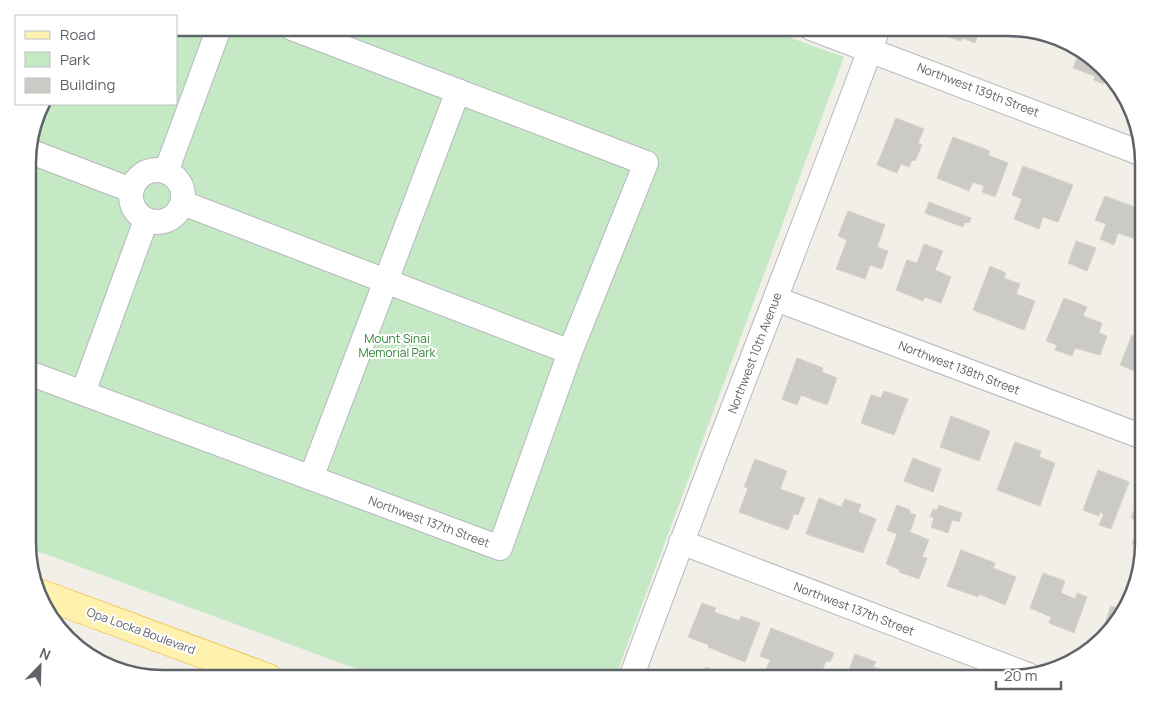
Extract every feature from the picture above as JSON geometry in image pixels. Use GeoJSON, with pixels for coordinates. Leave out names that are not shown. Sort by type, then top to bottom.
{"type":"FeatureCollection","features":[{"type":"Feature","properties":{"kind":"main road","name":"Opa Locka Boulevard"},"geometry":{"type":"LineString","coordinates":[[48,597],[246,670]]}},
{"type":"Feature","properties":{"kind":"street"},"geometry":{"type":"LineString","coordinates":[[166,172],[216,36]]}},
{"type":"Feature","properties":{"kind":"street"},"geometry":{"type":"LineString","coordinates":[[311,478],[458,91],[313,36]]}},
{"type":"Feature","properties":{"kind":"street","name":"Northwest 139th Street"},"geometry":{"type":"LineString","coordinates":[[862,36],[874,38],[1133,150]]}},
{"type":"Feature","properties":{"kind":"street","name":"Northwest 10th Avenue"},"geometry":{"type":"LineString","coordinates":[[634,669],[874,38]]}},
{"type":"Feature","properties":{"kind":"street","name":"Northwest 137th Street"},"geometry":{"type":"LineString","coordinates":[[36,376],[500,548],[570,352],[646,163],[458,91]]}},
{"type":"Feature","properties":{"kind":"street"},"geometry":{"type":"LineString","coordinates":[[37,154],[131,190]]}},
{"type":"Feature","properties":{"kind":"street"},"geometry":{"type":"LineString","coordinates":[[157,170],[166,172],[174,176],[180,184],[183,203],[179,212],[172,219],[154,223],[138,215],[133,208],[131,190],[140,176],[157,170]]}},
{"type":"Feature","properties":{"kind":"street"},"geometry":{"type":"LineString","coordinates":[[183,203],[570,352]]}},
{"type":"Feature","properties":{"kind":"street"},"geometry":{"type":"LineString","coordinates":[[83,393],[146,220]]}},
{"type":"Feature","properties":{"kind":"street","name":"Northwest 138th Street"},"geometry":{"type":"LineString","coordinates":[[776,299],[1134,434]]}},
{"type":"Feature","properties":{"kind":"street","name":"Northwest 137th Street"},"geometry":{"type":"LineString","coordinates":[[681,542],[1012,669]]}},
{"type":"Feature","properties":{"kind":"green space","name":"Mount Sinai Memorial Park"},"geometry":{"type":"Polygon","coordinates":[[[178,36],[785,36],[844,57],[618,669],[359,670],[36,551],[36,163],[37,146],[43,122],[50,105],[178,105],[178,36]]]}},
{"type":"Feature","properties":{"kind":"building"},"geometry":{"type":"Polygon","coordinates":[[[946,36],[977,36],[975,43],[962,38],[961,41],[946,36]]]}},
{"type":"Feature","properties":{"kind":"building"},"geometry":{"type":"Polygon","coordinates":[[[1077,57],[1098,73],[1106,82],[1104,84],[1094,80],[1095,76],[1073,68],[1077,57]]]}},
{"type":"Feature","properties":{"kind":"building"},"geometry":{"type":"Polygon","coordinates":[[[896,118],[924,129],[918,143],[922,145],[915,161],[912,160],[909,167],[901,164],[897,173],[877,165],[896,118]]]}},
{"type":"Feature","properties":{"kind":"building"},"geometry":{"type":"Polygon","coordinates":[[[953,137],[990,151],[988,155],[1008,163],[995,197],[982,192],[984,186],[973,182],[969,191],[937,178],[953,137]]]}},
{"type":"Feature","properties":{"kind":"building"},"geometry":{"type":"Polygon","coordinates":[[[1023,166],[1073,185],[1058,222],[1043,217],[1039,229],[1014,219],[1022,199],[1012,195],[1023,166]]]}},
{"type":"Feature","properties":{"kind":"building"},"geometry":{"type":"Polygon","coordinates":[[[1105,196],[1134,207],[1134,238],[1118,233],[1114,245],[1100,239],[1106,224],[1095,220],[1105,196]]]}},
{"type":"Feature","properties":{"kind":"building"},"geometry":{"type":"Polygon","coordinates":[[[929,202],[971,218],[969,223],[965,222],[963,227],[925,213],[929,202]]]}},
{"type":"Feature","properties":{"kind":"building"},"geometry":{"type":"Polygon","coordinates":[[[848,211],[885,225],[877,247],[888,251],[882,269],[870,265],[865,279],[836,269],[847,240],[838,236],[848,211]]]}},
{"type":"Feature","properties":{"kind":"building"},"geometry":{"type":"Polygon","coordinates":[[[1076,241],[1096,248],[1087,271],[1068,263],[1076,241]]]}},
{"type":"Feature","properties":{"kind":"building"},"geometry":{"type":"Polygon","coordinates":[[[924,244],[943,251],[935,270],[951,277],[941,303],[925,297],[923,301],[896,290],[907,260],[917,263],[924,244]]]}},
{"type":"Feature","properties":{"kind":"building"},"geometry":{"type":"Polygon","coordinates":[[[990,266],[1006,273],[1004,278],[1020,284],[1016,294],[1035,301],[1024,330],[973,310],[990,266]]]}},
{"type":"Feature","properties":{"kind":"building"},"geometry":{"type":"Polygon","coordinates":[[[1064,298],[1087,307],[1083,316],[1102,323],[1099,333],[1107,336],[1100,355],[1075,348],[1072,356],[1055,350],[1057,345],[1046,341],[1064,298]]]}},
{"type":"Feature","properties":{"kind":"building"},"geometry":{"type":"Polygon","coordinates":[[[1132,335],[1134,336],[1134,370],[1120,365],[1132,335]]]}},
{"type":"Feature","properties":{"kind":"building"},"geometry":{"type":"Polygon","coordinates":[[[797,358],[823,368],[822,372],[837,378],[827,405],[801,395],[797,405],[782,399],[797,358]]]}},
{"type":"Feature","properties":{"kind":"building"},"geometry":{"type":"Polygon","coordinates":[[[884,391],[908,399],[894,435],[861,423],[871,395],[881,398],[884,391]]]}},
{"type":"Feature","properties":{"kind":"building"},"geometry":{"type":"Polygon","coordinates":[[[951,416],[990,431],[979,461],[940,447],[951,416]]]}},
{"type":"Feature","properties":{"kind":"building"},"geometry":{"type":"Polygon","coordinates":[[[1015,442],[1041,451],[1039,457],[1055,463],[1040,506],[997,490],[1015,442]]]}},
{"type":"Feature","properties":{"kind":"building"},"geometry":{"type":"Polygon","coordinates":[[[913,458],[941,469],[933,492],[904,481],[913,458]]]}},
{"type":"Feature","properties":{"kind":"building"},"geometry":{"type":"Polygon","coordinates":[[[755,459],[787,471],[780,489],[805,498],[798,515],[794,514],[788,530],[739,512],[748,488],[744,487],[755,459]]]}},
{"type":"Feature","properties":{"kind":"building"},"geometry":{"type":"Polygon","coordinates":[[[1098,470],[1129,482],[1111,529],[1099,525],[1104,514],[1100,512],[1099,516],[1083,510],[1098,470]]]}},
{"type":"Feature","properties":{"kind":"building"},"geometry":{"type":"Polygon","coordinates":[[[819,498],[841,507],[845,499],[861,505],[858,512],[876,519],[863,553],[806,534],[819,498]]]}},
{"type":"Feature","properties":{"kind":"building"},"geometry":{"type":"Polygon","coordinates":[[[897,505],[910,510],[910,513],[916,515],[910,532],[929,540],[922,557],[927,558],[919,579],[899,572],[900,570],[886,564],[897,534],[887,530],[897,505]]]}},
{"type":"Feature","properties":{"kind":"building"},"geometry":{"type":"Polygon","coordinates":[[[939,505],[962,513],[959,522],[952,520],[948,533],[931,527],[934,518],[930,516],[933,509],[937,510],[939,505]]]}},
{"type":"Feature","properties":{"kind":"building"},"geometry":{"type":"Polygon","coordinates":[[[961,550],[995,563],[993,568],[1016,577],[1005,605],[979,594],[978,597],[947,586],[961,550]]]}},
{"type":"Feature","properties":{"kind":"building"},"geometry":{"type":"Polygon","coordinates":[[[1043,573],[1065,581],[1061,593],[1075,599],[1077,593],[1087,597],[1074,633],[1049,623],[1051,617],[1030,608],[1043,573]]]}},
{"type":"Feature","properties":{"kind":"building"},"geometry":{"type":"Polygon","coordinates":[[[702,603],[716,608],[714,612],[739,621],[741,616],[760,623],[745,662],[688,637],[702,603]]]}},
{"type":"Feature","properties":{"kind":"building"},"geometry":{"type":"Polygon","coordinates":[[[1111,606],[1117,608],[1109,620],[1104,626],[1111,606]]]}},
{"type":"Feature","properties":{"kind":"building"},"geometry":{"type":"Polygon","coordinates":[[[771,628],[834,653],[830,662],[826,661],[823,669],[766,669],[770,660],[760,656],[771,628]]]}},
{"type":"Feature","properties":{"kind":"building"},"geometry":{"type":"Polygon","coordinates":[[[855,654],[876,662],[873,667],[879,669],[849,669],[855,654]]]}}]}
